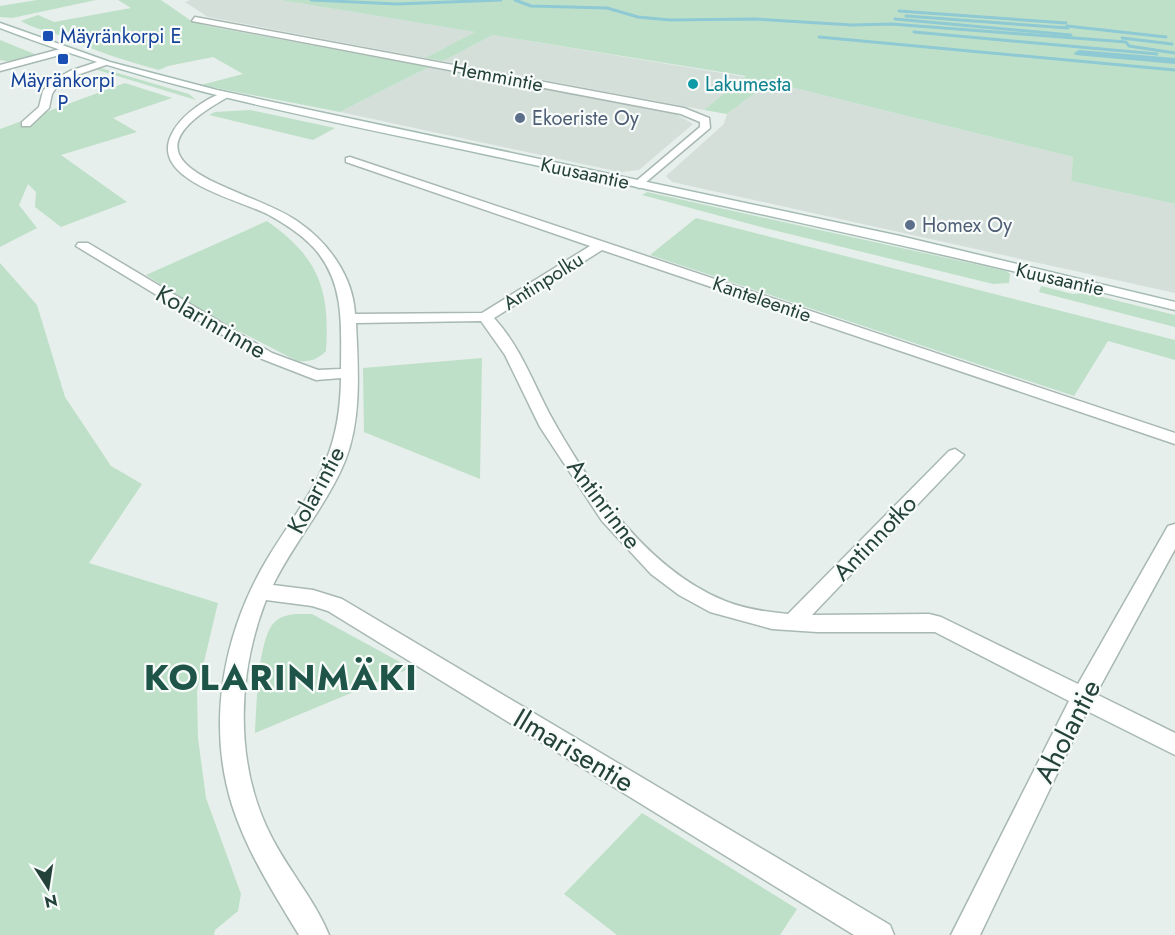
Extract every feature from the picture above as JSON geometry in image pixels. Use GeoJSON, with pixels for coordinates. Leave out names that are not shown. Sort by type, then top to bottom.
{"type":"FeatureCollection","features":[{"type":"Feature","properties":{"kind":"street","name":"Hemmintie"},"geometry":{"type":"LineString","coordinates":[[195,19],[684,111],[705,120],[705,128],[639,184]]}},
{"type":"Feature","properties":{"kind":"street","name":"Kuusaantie"},"geometry":{"type":"LineString","coordinates":[[0,25],[64,51],[225,95],[639,184],[1175,306]]}},
{"type":"Feature","properties":{"kind":"street"},"geometry":{"type":"LineString","coordinates":[[0,68],[64,51]]}},
{"type":"Feature","properties":{"kind":"street"},"geometry":{"type":"LineString","coordinates":[[26,124],[44,108],[46,96],[52,86],[69,76],[103,63]]}},
{"type":"Feature","properties":{"kind":"street","name":"Kolarintie"},"geometry":{"type":"LineString","coordinates":[[225,95],[199,111],[176,133],[172,152],[177,163],[196,179],[280,214],[309,235],[326,253],[345,290],[348,320],[344,437],[339,452],[304,519],[259,591],[240,648],[235,684],[232,742],[240,789],[260,839],[315,935]]}},
{"type":"Feature","properties":{"kind":"street","name":"Kanteleentie"},"geometry":{"type":"LineString","coordinates":[[350,160],[1175,439]]}},
{"type":"Feature","properties":{"kind":"street","name":"Antinpolku"},"geometry":{"type":"LineString","coordinates":[[485,317],[600,244]]}},
{"type":"Feature","properties":{"kind":"street","name":"Kolarinrinne"},"geometry":{"type":"LineString","coordinates":[[83,246],[267,356],[316,375],[347,373]]}},
{"type":"Feature","properties":{"kind":"street"},"geometry":{"type":"LineString","coordinates":[[348,320],[412,316],[485,317]]}},
{"type":"Feature","properties":{"kind":"street","name":"Antinrinne"},"geometry":{"type":"LineString","coordinates":[[485,317],[503,340],[547,424],[597,503],[619,532],[643,555],[693,592],[724,609],[752,618],[794,621],[929,622],[941,625],[1175,745]]}},
{"type":"Feature","properties":{"kind":"street","name":"Antinnotko"},"geometry":{"type":"LineString","coordinates":[[794,621],[955,455]]}},
{"type":"Feature","properties":{"kind":"street","name":"Aholantie"},"geometry":{"type":"LineString","coordinates":[[964,935],[1082,698],[1175,531]]}},
{"type":"Feature","properties":{"kind":"street","name":"Ilmarisentie"},"geometry":{"type":"LineString","coordinates":[[259,591],[285,593],[335,605],[880,935]]}},
{"type":"Feature","properties":{"kind":"shaded area"},"geometry":{"type":"Polygon","coordinates":[[[190,0],[280,0],[476,32],[425,58],[208,17],[185,2],[190,0]]]}},
{"type":"Feature","properties":{"kind":"shaded area"},"geometry":{"type":"Polygon","coordinates":[[[493,35],[746,77],[704,110],[443,61],[493,35]]]}},
{"type":"Feature","properties":{"kind":"shaded area"},"geometry":{"type":"Polygon","coordinates":[[[429,67],[676,114],[693,124],[639,170],[620,172],[340,112],[429,67]]]}},
{"type":"Feature","properties":{"kind":"shaded area"},"geometry":{"type":"Polygon","coordinates":[[[770,82],[1073,157],[1071,181],[1175,204],[1175,293],[672,182],[666,176],[724,124],[727,114],[770,82]]]}},
{"type":"Feature","properties":{"kind":"green space"},"geometry":{"type":"Polygon","coordinates":[[[37,0],[96,0],[12,18],[0,17],[0,6],[37,0]]]}},
{"type":"Feature","properties":{"kind":"green space"},"geometry":{"type":"Polygon","coordinates":[[[118,0],[161,0],[190,20],[208,26],[429,67],[340,112],[201,85],[243,74],[213,57],[159,70],[109,55],[21,21],[38,15],[54,22],[131,8],[118,0]]]}},
{"type":"Feature","properties":{"kind":"green space"},"geometry":{"type":"Polygon","coordinates":[[[280,0],[1175,0],[1175,204],[1071,181],[1073,157],[770,82],[727,114],[704,110],[746,76],[493,35],[443,61],[425,58],[475,32],[280,0]]]}},
{"type":"Feature","properties":{"kind":"green space"},"geometry":{"type":"Polygon","coordinates":[[[0,40],[37,55],[11,62],[0,60],[0,40]]]}},
{"type":"Feature","properties":{"kind":"green space"},"geometry":{"type":"Polygon","coordinates":[[[97,67],[189,94],[196,100],[91,68],[97,67]]]}},
{"type":"Feature","properties":{"kind":"green space"},"geometry":{"type":"Polygon","coordinates":[[[125,83],[172,98],[113,118],[137,132],[61,155],[127,202],[61,227],[35,207],[36,192],[28,184],[19,205],[37,228],[0,247],[0,129],[125,83]]]}},
{"type":"Feature","properties":{"kind":"green space"},"geometry":{"type":"Polygon","coordinates":[[[250,110],[335,128],[313,140],[209,115],[215,112],[250,110]]]}},
{"type":"Feature","properties":{"kind":"green space"},"geometry":{"type":"Polygon","coordinates":[[[647,192],[1006,271],[1010,274],[1009,283],[993,284],[769,229],[642,195],[647,192]]]}},
{"type":"Feature","properties":{"kind":"green space"},"geometry":{"type":"Polygon","coordinates":[[[696,218],[1175,340],[1175,360],[1108,341],[1074,396],[650,255],[696,218]]]}},
{"type":"Feature","properties":{"kind":"green space"},"geometry":{"type":"Polygon","coordinates":[[[267,221],[284,234],[309,261],[323,292],[326,309],[326,351],[313,360],[297,361],[206,314],[146,275],[267,221]]]}},
{"type":"Feature","properties":{"kind":"green space"},"geometry":{"type":"Polygon","coordinates":[[[0,263],[37,305],[65,397],[111,466],[142,484],[89,563],[218,603],[197,691],[198,738],[206,798],[241,894],[238,911],[215,930],[214,935],[0,935],[0,263]]]}},
{"type":"Feature","properties":{"kind":"green space"},"geometry":{"type":"Polygon","coordinates":[[[1041,286],[1073,294],[1086,293],[1175,315],[1175,327],[1039,292],[1041,286]]]}},
{"type":"Feature","properties":{"kind":"green space"},"geometry":{"type":"Polygon","coordinates":[[[482,358],[480,479],[364,432],[363,368],[482,358]]]}},
{"type":"Feature","properties":{"kind":"green space"},"geometry":{"type":"Polygon","coordinates":[[[295,614],[312,614],[411,668],[255,733],[259,672],[265,640],[270,628],[277,620],[295,614]]]}},
{"type":"Feature","properties":{"kind":"green space"},"geometry":{"type":"Polygon","coordinates":[[[642,813],[797,909],[780,935],[617,935],[564,894],[642,813]]]}},
{"type":"Feature","properties":{"kind":"waterway"},"geometry":{"type":"LineString","coordinates":[[311,0],[397,4],[501,0]]}},
{"type":"Feature","properties":{"kind":"waterway"},"geometry":{"type":"LineString","coordinates":[[515,0],[531,6],[607,8],[638,17],[670,20],[754,19],[852,25],[891,24],[1126,42],[1129,46],[1175,53]]}},
{"type":"Feature","properties":{"kind":"waterway"},"geometry":{"type":"LineString","coordinates":[[899,11],[1066,23]]}},
{"type":"Feature","properties":{"kind":"waterway"},"geometry":{"type":"LineString","coordinates":[[906,16],[1068,28]]}},
{"type":"Feature","properties":{"kind":"waterway"},"geometry":{"type":"LineString","coordinates":[[895,19],[1071,35]]}},
{"type":"Feature","properties":{"kind":"waterway"},"geometry":{"type":"LineString","coordinates":[[1067,26],[1166,37]]}},
{"type":"Feature","properties":{"kind":"waterway"},"geometry":{"type":"LineString","coordinates":[[914,32],[1157,54]]}},
{"type":"Feature","properties":{"kind":"waterway"},"geometry":{"type":"LineString","coordinates":[[819,37],[1175,70]]}},
{"type":"Feature","properties":{"kind":"waterway"},"geometry":{"type":"LineString","coordinates":[[1122,38],[1172,44]]}},
{"type":"Feature","properties":{"kind":"waterway"},"geometry":{"type":"LineString","coordinates":[[1079,53],[1175,61]]}},
{"type":"Feature","properties":{"kind":"place","name":"Mäyränkorpi E"},"geometry":{"type":"Point","coordinates":[48,36]}},
{"type":"Feature","properties":{"kind":"place","name":"Mäyränkorpi P"},"geometry":{"type":"Point","coordinates":[63,59]}},
{"type":"Feature","properties":{"kind":"place","name":"Lakumesta"},"geometry":{"type":"Point","coordinates":[693,84]}},
{"type":"Feature","properties":{"kind":"place","name":"Ekoeriste Oy"},"geometry":{"type":"Point","coordinates":[520,118]}},
{"type":"Feature","properties":{"kind":"place","name":"Homex Oy"},"geometry":{"type":"Point","coordinates":[910,225]}},
{"type":"Feature","properties":{"kind":"district","name":"KOLARINMÄKI"},"geometry":{"type":"Point","coordinates":[281,677]}}]}
